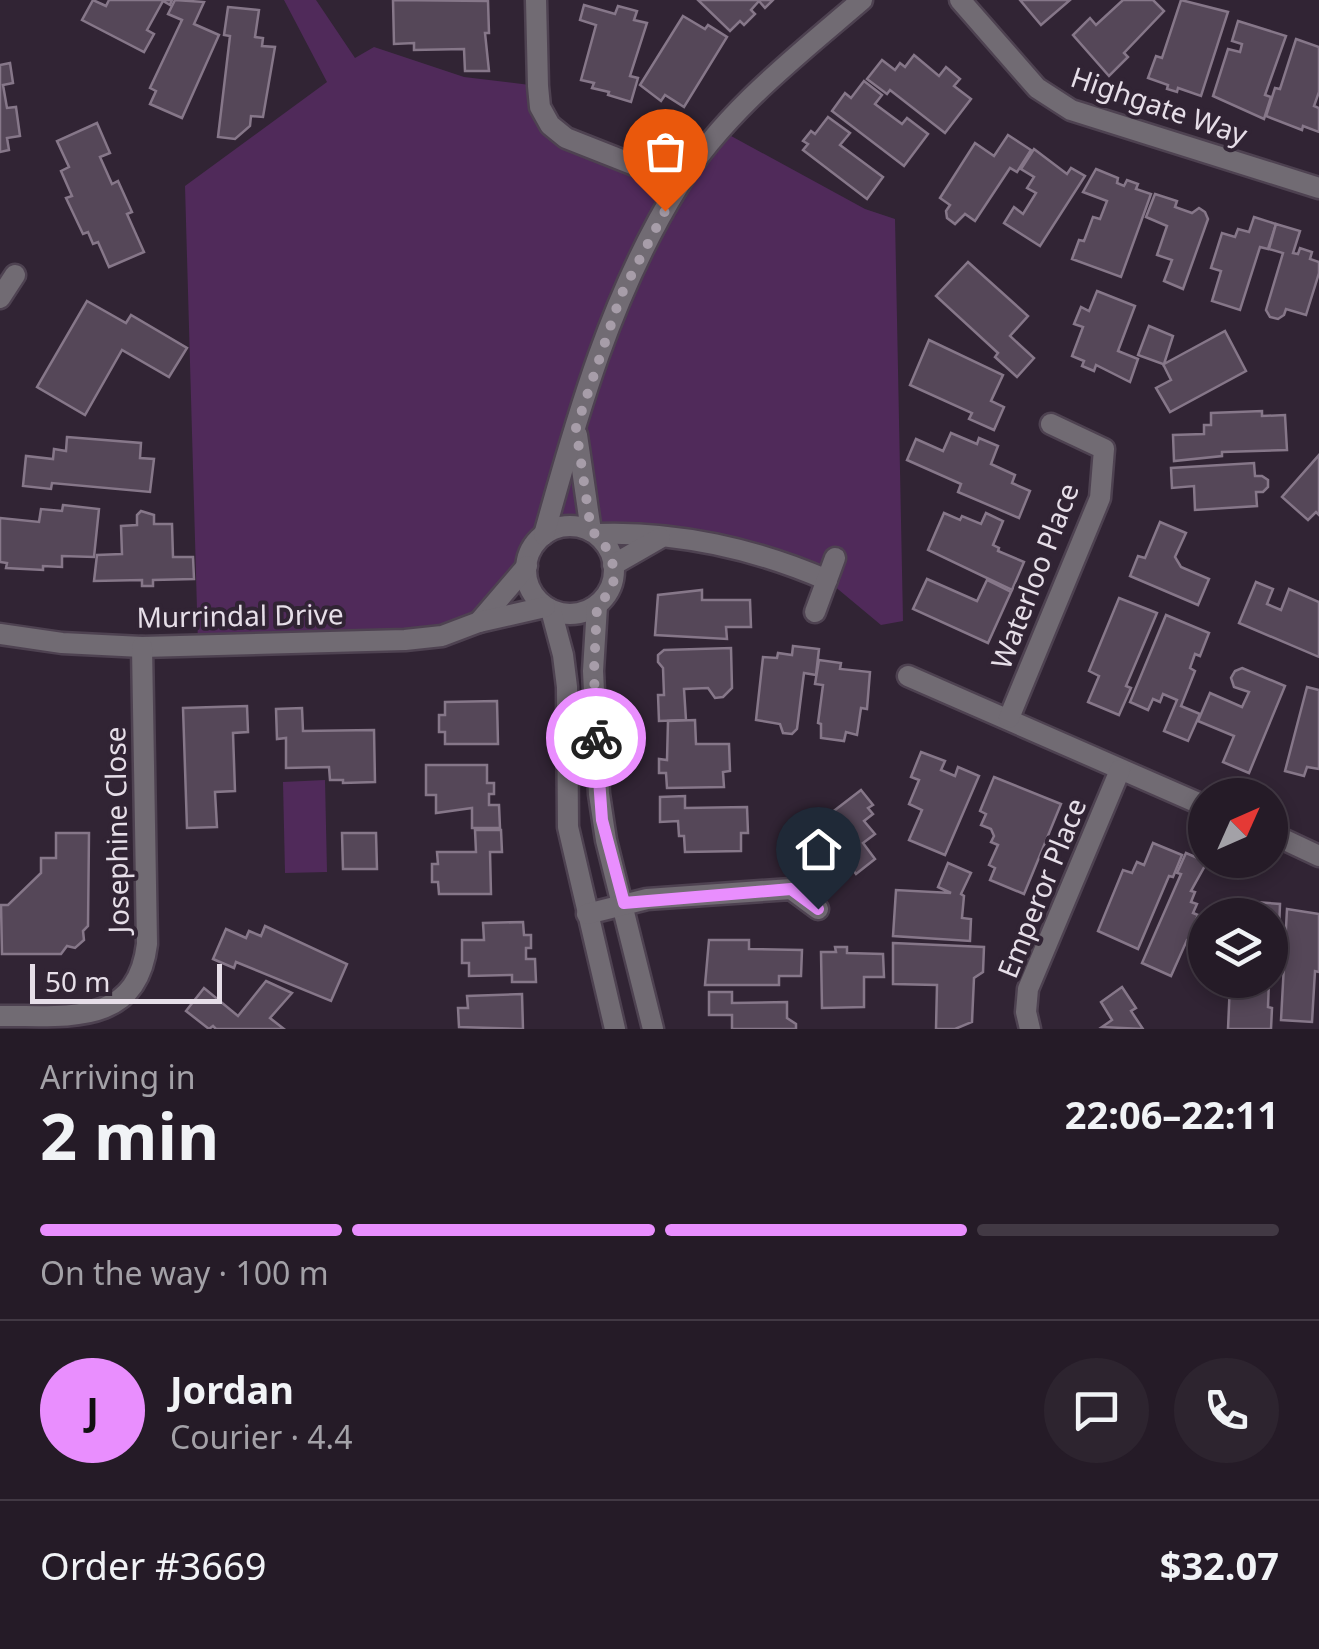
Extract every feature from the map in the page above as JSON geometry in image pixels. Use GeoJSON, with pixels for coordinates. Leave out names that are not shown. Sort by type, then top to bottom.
{"type":"FeatureCollection","features":[{"type":"Feature","properties":{"kind":"street"},"geometry":{"type":"LineString","coordinates":[[536,0],[540,107],[550,125],[566,138],[680,183]]}},
{"type":"Feature","properties":{"kind":"street"},"geometry":{"type":"LineString","coordinates":[[544,535],[621,295],[680,183],[752,98],[862,0]]}},
{"type":"Feature","properties":{"kind":"street","name":"Highgate Way"},"geometry":{"type":"LineString","coordinates":[[960,0],[1037,88],[1071,110],[1319,188]]}},
{"type":"Feature","properties":{"kind":"street"},"geometry":{"type":"LineString","coordinates":[[0,298],[16,276]]}},
{"type":"Feature","properties":{"kind":"street","name":"Waterloo Place"},"geometry":{"type":"LineString","coordinates":[[1009,718],[1100,498],[1104,449],[1051,424]]}},
{"type":"Feature","properties":{"kind":"street"},"geometry":{"type":"LineString","coordinates":[[527,566],[534,594],[548,608],[564,614],[582,613],[597,606],[614,580],[613,565],[594,532],[576,428]]}},
{"type":"Feature","properties":{"kind":"street"},"geometry":{"type":"LineString","coordinates":[[479,622],[527,566],[533,547],[544,535],[560,527],[702,542],[772,556],[827,580]]}},
{"type":"Feature","properties":{"kind":"street"},"geometry":{"type":"LineString","coordinates":[[613,565],[660,538]]}},
{"type":"Feature","properties":{"kind":"street"},"geometry":{"type":"LineString","coordinates":[[815,612],[836,558]]}},
{"type":"Feature","properties":{"kind":"street"},"geometry":{"type":"LineString","coordinates":[[597,606],[594,671],[599,794],[606,840],[654,1029]]}},
{"type":"Feature","properties":{"kind":"street"},"geometry":{"type":"LineString","coordinates":[[548,608],[563,654],[567,686],[568,828],[614,1029]]}},
{"type":"Feature","properties":{"kind":"street","name":"Murrindal Drive"},"geometry":{"type":"LineString","coordinates":[[0,634],[62,643],[142,646],[405,640],[442,636],[479,622],[548,608]]}},
{"type":"Feature","properties":{"kind":"street","name":"Josephine Close"},"geometry":{"type":"LineString","coordinates":[[0,1016],[70,1015],[106,1009],[123,998],[141,974],[147,944],[142,646]]}},
{"type":"Feature","properties":{"kind":"street"},"geometry":{"type":"LineString","coordinates":[[908,676],[1188,799]]}},
{"type":"Feature","properties":{"kind":"street","name":"Emperor Place"},"geometry":{"type":"LineString","coordinates":[[1030,1029],[1026,1012],[1028,989],[1120,770]]}},
{"type":"Feature","properties":{"kind":"street"},"geometry":{"type":"LineString","coordinates":[[1288,838],[1319,840]]}},
{"type":"Feature","properties":{"kind":"street"},"geometry":{"type":"LineString","coordinates":[[1288,842],[1319,856]]}},
{"type":"Feature","properties":{"kind":"street"},"geometry":{"type":"LineString","coordinates":[[587,914],[624,903],[791,889],[818,909]]}},
{"type":"Feature","properties":{"kind":"shaded area"},"geometry":{"type":"Polygon","coordinates":[[[284,0],[316,0],[355,58],[374,47],[464,77],[538,86],[550,125],[679,183],[722,131],[865,209],[895,219],[903,621],[881,625],[827,580],[772,556],[562,528],[539,540],[523,570],[466,628],[198,645],[185,186],[327,82],[284,0]]]}},
{"type":"Feature","properties":{"kind":"shaded area"},"geometry":{"type":"Polygon","coordinates":[[[325,780],[327,872],[285,873],[283,782],[325,780]]]}},
{"type":"Feature","properties":{"kind":"building"},"geometry":{"type":"Polygon","coordinates":[[[93,0],[106,6],[109,0],[172,0],[170,5],[163,1],[147,30],[154,34],[144,52],[82,20],[93,0]]]}},
{"type":"Feature","properties":{"kind":"building"},"geometry":{"type":"Polygon","coordinates":[[[175,0],[204,2],[194,24],[219,35],[182,118],[150,104],[156,91],[150,88],[182,20],[168,14],[175,0]]]}},
{"type":"Feature","properties":{"kind":"building"},"geometry":{"type":"Polygon","coordinates":[[[393,0],[488,1],[489,33],[485,33],[489,71],[465,71],[464,49],[414,50],[414,43],[394,44],[393,0]]]}},
{"type":"Feature","properties":{"kind":"building"},"geometry":{"type":"Polygon","coordinates":[[[698,0],[773,0],[765,8],[759,1],[751,10],[755,14],[730,31],[698,0]]]}},
{"type":"Feature","properties":{"kind":"building"},"geometry":{"type":"Polygon","coordinates":[[[1020,0],[1070,0],[1041,25],[1020,0]]]}},
{"type":"Feature","properties":{"kind":"building"},"geometry":{"type":"Polygon","coordinates":[[[1123,0],[1153,0],[1164,11],[1124,53],[1128,57],[1109,76],[1073,35],[1090,18],[1096,25],[1123,0]]]}},
{"type":"Feature","properties":{"kind":"building"},"geometry":{"type":"Polygon","coordinates":[[[1181,0],[1228,12],[1201,96],[1178,88],[1177,92],[1167,89],[1168,85],[1148,78],[1156,56],[1162,58],[1181,0]]]}},
{"type":"Feature","properties":{"kind":"building"},"geometry":{"type":"Polygon","coordinates":[[[584,5],[615,14],[618,6],[637,11],[634,20],[647,23],[630,76],[638,78],[631,102],[581,80],[596,25],[580,20],[584,5]]]}},
{"type":"Feature","properties":{"kind":"building"},"geometry":{"type":"Polygon","coordinates":[[[228,7],[259,10],[255,37],[263,38],[262,46],[275,47],[263,117],[251,116],[250,126],[235,139],[218,137],[230,36],[224,35],[228,7]]]}},
{"type":"Feature","properties":{"kind":"building"},"geometry":{"type":"Polygon","coordinates":[[[683,16],[727,37],[684,107],[665,95],[661,101],[640,85],[683,16]]]}},
{"type":"Feature","properties":{"kind":"building"},"geometry":{"type":"Polygon","coordinates":[[[1238,21],[1286,36],[1265,95],[1271,97],[1264,119],[1213,96],[1228,49],[1240,52],[1242,44],[1232,41],[1238,21]]]}},
{"type":"Feature","properties":{"kind":"building"},"geometry":{"type":"Polygon","coordinates":[[[1296,39],[1319,47],[1319,92],[1314,106],[1319,108],[1319,132],[1266,116],[1275,88],[1280,89],[1296,39]]]}},
{"type":"Feature","properties":{"kind":"building"},"geometry":{"type":"Polygon","coordinates":[[[914,55],[939,76],[946,67],[960,79],[954,86],[971,99],[945,133],[890,90],[887,94],[867,79],[882,60],[895,70],[900,63],[905,67],[914,55]]]}},
{"type":"Feature","properties":{"kind":"building"},"geometry":{"type":"Polygon","coordinates":[[[10,63],[13,83],[3,85],[7,108],[16,107],[20,136],[7,138],[9,150],[0,152],[0,65],[10,63]]]}},
{"type":"Feature","properties":{"kind":"building"},"geometry":{"type":"Polygon","coordinates":[[[864,81],[882,95],[875,104],[902,124],[907,118],[928,134],[904,166],[832,111],[845,93],[851,98],[864,81]]]}},
{"type":"Feature","properties":{"kind":"building"},"geometry":{"type":"Polygon","coordinates":[[[828,117],[850,133],[840,145],[883,177],[867,199],[803,150],[808,144],[803,141],[811,131],[815,134],[828,117]]]}},
{"type":"Feature","properties":{"kind":"building"},"geometry":{"type":"Polygon","coordinates":[[[97,123],[110,153],[100,157],[112,184],[118,181],[144,252],[109,267],[98,242],[93,244],[88,232],[83,234],[66,198],[72,196],[61,171],[69,167],[57,141],[97,123]]]}},
{"type":"Feature","properties":{"kind":"building"},"geometry":{"type":"Polygon","coordinates":[[[1008,135],[1031,150],[1017,172],[1010,168],[975,221],[965,214],[955,224],[947,218],[950,205],[940,198],[975,143],[994,156],[1008,135]]]}},
{"type":"Feature","properties":{"kind":"building"},"geometry":{"type":"Polygon","coordinates":[[[1034,149],[1067,174],[1071,168],[1085,176],[1040,246],[1004,223],[1014,207],[1023,214],[1036,193],[1027,188],[1034,177],[1021,169],[1034,149]]]}},
{"type":"Feature","properties":{"kind":"building"},"geometry":{"type":"Polygon","coordinates":[[[1096,169],[1118,178],[1117,183],[1124,186],[1127,180],[1138,184],[1136,189],[1151,194],[1121,277],[1072,259],[1079,240],[1084,241],[1093,217],[1100,219],[1107,201],[1083,192],[1096,169]]]}},
{"type":"Feature","properties":{"kind":"building"},"geometry":{"type":"Polygon","coordinates":[[[1155,194],[1177,201],[1175,207],[1192,213],[1199,208],[1208,219],[1183,289],[1164,281],[1172,260],[1157,255],[1167,226],[1146,217],[1155,194]]]}},
{"type":"Feature","properties":{"kind":"building"},"geometry":{"type":"Polygon","coordinates":[[[1254,217],[1276,224],[1268,249],[1260,247],[1240,310],[1212,301],[1221,271],[1211,268],[1222,233],[1235,237],[1238,229],[1249,232],[1254,217]]]}},
{"type":"Feature","properties":{"kind":"building"},"geometry":{"type":"Polygon","coordinates":[[[1276,224],[1300,231],[1293,253],[1298,254],[1300,248],[1312,252],[1310,259],[1319,262],[1306,315],[1286,309],[1278,319],[1270,317],[1266,310],[1283,253],[1269,249],[1276,224]]]}},
{"type":"Feature","properties":{"kind":"building"},"geometry":{"type":"Polygon","coordinates":[[[968,262],[1028,316],[1010,336],[1034,358],[1017,377],[995,357],[998,353],[936,296],[968,262]]]}},
{"type":"Feature","properties":{"kind":"building"},"geometry":{"type":"Polygon","coordinates":[[[1097,291],[1135,306],[1118,351],[1138,359],[1130,382],[1096,365],[1094,371],[1082,366],[1084,361],[1072,356],[1083,327],[1074,324],[1081,307],[1089,311],[1097,291]]]}},
{"type":"Feature","properties":{"kind":"building"},"geometry":{"type":"Polygon","coordinates":[[[87,301],[126,323],[131,315],[187,348],[169,377],[122,350],[85,415],[37,387],[87,301]]]}},
{"type":"Feature","properties":{"kind":"building"},"geometry":{"type":"Polygon","coordinates":[[[1149,326],[1173,336],[1164,364],[1225,331],[1246,371],[1170,412],[1156,388],[1171,380],[1163,364],[1138,355],[1149,326]]]}},
{"type":"Feature","properties":{"kind":"building"},"geometry":{"type":"Polygon","coordinates":[[[929,340],[1003,375],[991,401],[1004,407],[994,430],[969,419],[972,413],[910,385],[929,340]]]}},
{"type":"Feature","properties":{"kind":"building"},"geometry":{"type":"Polygon","coordinates":[[[1262,411],[1262,416],[1285,415],[1287,450],[1222,452],[1222,456],[1174,461],[1173,435],[1204,434],[1204,425],[1211,425],[1211,413],[1262,411]]]}},
{"type":"Feature","properties":{"kind":"building"},"geometry":{"type":"Polygon","coordinates":[[[951,433],[977,444],[979,438],[998,446],[991,464],[1015,475],[1012,483],[1030,491],[1019,518],[958,492],[961,484],[907,460],[916,439],[943,451],[951,433]]]}},
{"type":"Feature","properties":{"kind":"building"},"geometry":{"type":"Polygon","coordinates":[[[67,437],[141,443],[140,458],[154,459],[150,492],[52,483],[51,489],[23,486],[26,456],[53,459],[54,449],[66,451],[67,437]]]}},
{"type":"Feature","properties":{"kind":"building"},"geometry":{"type":"Polygon","coordinates":[[[1319,455],[1319,515],[1316,512],[1308,520],[1282,497],[1319,455]]]}},
{"type":"Feature","properties":{"kind":"building"},"geometry":{"type":"Polygon","coordinates":[[[1254,463],[1255,476],[1268,480],[1263,492],[1256,492],[1257,506],[1195,510],[1194,486],[1172,488],[1171,468],[1254,463]]]}},
{"type":"Feature","properties":{"kind":"building"},"geometry":{"type":"Polygon","coordinates":[[[63,505],[99,509],[94,557],[62,556],[62,567],[43,566],[43,570],[6,568],[7,563],[0,562],[0,518],[39,522],[41,509],[62,511],[63,505]]]}},
{"type":"Feature","properties":{"kind":"building"},"geometry":{"type":"Polygon","coordinates":[[[141,511],[154,515],[154,524],[172,524],[173,557],[193,557],[194,579],[153,580],[153,586],[142,586],[142,580],[94,581],[97,555],[122,554],[121,526],[137,525],[141,511]]]}},
{"type":"Feature","properties":{"kind":"building"},"geometry":{"type":"Polygon","coordinates":[[[944,513],[981,524],[986,513],[1003,521],[993,545],[1024,562],[1012,590],[928,550],[944,513]]]}},
{"type":"Feature","properties":{"kind":"building"},"geometry":{"type":"Polygon","coordinates":[[[1160,522],[1186,533],[1175,557],[1181,567],[1209,579],[1198,605],[1130,576],[1138,556],[1145,558],[1160,522]]]}},
{"type":"Feature","properties":{"kind":"building"},"geometry":{"type":"Polygon","coordinates":[[[927,579],[977,601],[987,580],[1011,592],[988,643],[913,609],[927,579]]]}},
{"type":"Feature","properties":{"kind":"building"},"geometry":{"type":"Polygon","coordinates":[[[1256,582],[1273,589],[1267,604],[1281,610],[1289,589],[1319,602],[1319,657],[1239,623],[1256,582]]]}},
{"type":"Feature","properties":{"kind":"building"},"geometry":{"type":"Polygon","coordinates":[[[702,590],[702,600],[750,600],[751,627],[726,627],[727,639],[655,635],[658,595],[702,590]]]}},
{"type":"Feature","properties":{"kind":"building"},"geometry":{"type":"Polygon","coordinates":[[[1119,598],[1157,613],[1126,686],[1131,688],[1119,715],[1088,702],[1099,676],[1089,671],[1119,598]]]}},
{"type":"Feature","properties":{"kind":"building"},"geometry":{"type":"Polygon","coordinates":[[[1166,615],[1209,633],[1200,656],[1195,654],[1190,668],[1195,671],[1181,706],[1200,714],[1188,741],[1164,731],[1177,700],[1163,694],[1160,702],[1153,699],[1148,710],[1130,702],[1166,615]]]}},
{"type":"Feature","properties":{"kind":"building"},"geometry":{"type":"Polygon","coordinates":[[[793,646],[819,649],[816,675],[804,673],[797,729],[792,734],[783,733],[780,724],[756,720],[763,657],[792,655],[793,646]]]}},
{"type":"Feature","properties":{"kind":"building"},"geometry":{"type":"Polygon","coordinates":[[[731,648],[732,688],[723,697],[715,698],[708,688],[684,689],[686,720],[659,721],[658,695],[664,695],[663,668],[658,655],[664,650],[731,648]]]}},
{"type":"Feature","properties":{"kind":"building"},"geometry":{"type":"Polygon","coordinates":[[[819,660],[841,663],[840,669],[870,672],[867,709],[861,708],[857,735],[846,732],[844,741],[821,738],[818,723],[823,685],[815,684],[819,660]]]}},
{"type":"Feature","properties":{"kind":"building"},"geometry":{"type":"Polygon","coordinates":[[[1242,668],[1285,686],[1249,773],[1223,762],[1234,736],[1198,721],[1210,693],[1242,707],[1249,692],[1234,687],[1231,678],[1242,668]]]}},
{"type":"Feature","properties":{"kind":"building"},"geometry":{"type":"Polygon","coordinates":[[[1307,687],[1319,690],[1319,769],[1307,767],[1304,776],[1285,771],[1307,687]]]}},
{"type":"Feature","properties":{"kind":"building"},"geometry":{"type":"Polygon","coordinates":[[[497,701],[498,744],[445,744],[445,732],[439,732],[439,715],[445,715],[445,702],[497,701]]]}},
{"type":"Feature","properties":{"kind":"building"},"geometry":{"type":"Polygon","coordinates":[[[247,706],[248,732],[233,733],[235,791],[215,792],[217,827],[187,828],[183,708],[247,706]]]}},
{"type":"Feature","properties":{"kind":"building"},"geometry":{"type":"Polygon","coordinates":[[[302,708],[303,731],[374,730],[375,782],[330,780],[329,767],[286,768],[286,738],[277,739],[276,709],[302,708]]]}},
{"type":"Feature","properties":{"kind":"building"},"geometry":{"type":"Polygon","coordinates":[[[695,720],[696,744],[729,744],[730,771],[723,772],[724,787],[667,788],[666,773],[659,773],[659,759],[667,760],[668,721],[695,720]]]}},
{"type":"Feature","properties":{"kind":"building"},"geometry":{"type":"Polygon","coordinates":[[[921,752],[945,761],[941,770],[955,776],[958,767],[979,776],[945,855],[909,840],[922,810],[909,804],[919,780],[911,777],[921,752]]]}},
{"type":"Feature","properties":{"kind":"building"},"geometry":{"type":"Polygon","coordinates":[[[426,765],[487,765],[487,783],[494,783],[489,805],[499,805],[500,828],[472,828],[472,808],[436,813],[436,795],[426,795],[426,765]]]}},
{"type":"Feature","properties":{"kind":"building"},"geometry":{"type":"Polygon","coordinates":[[[994,777],[1061,804],[1024,894],[990,880],[995,868],[989,865],[998,845],[991,842],[991,829],[981,825],[986,814],[980,811],[994,777]]]}},
{"type":"Feature","properties":{"kind":"building"},"geometry":{"type":"Polygon","coordinates":[[[861,790],[873,805],[868,808],[873,814],[864,821],[875,834],[863,843],[875,859],[856,874],[843,857],[839,860],[813,827],[861,790]]]}},
{"type":"Feature","properties":{"kind":"building"},"geometry":{"type":"Polygon","coordinates":[[[685,796],[685,808],[747,807],[748,833],[741,833],[741,851],[685,852],[678,821],[660,822],[660,797],[685,796]]]}},
{"type":"Feature","properties":{"kind":"building"},"geometry":{"type":"Polygon","coordinates":[[[475,830],[501,830],[502,852],[490,852],[491,894],[439,894],[438,882],[432,882],[437,852],[476,852],[475,830]]]}},
{"type":"Feature","properties":{"kind":"building"},"geometry":{"type":"Polygon","coordinates":[[[56,833],[89,833],[88,926],[83,931],[84,940],[75,948],[67,946],[61,954],[2,954],[1,905],[8,905],[41,873],[41,858],[56,858],[56,833]]]}},
{"type":"Feature","properties":{"kind":"building"},"geometry":{"type":"Polygon","coordinates":[[[342,833],[376,833],[377,869],[343,869],[342,833]]]}},
{"type":"Feature","properties":{"kind":"building"},"geometry":{"type":"Polygon","coordinates":[[[1153,843],[1182,855],[1138,949],[1098,931],[1123,870],[1132,873],[1137,862],[1144,865],[1153,843]]]}},
{"type":"Feature","properties":{"kind":"building"},"geometry":{"type":"Polygon","coordinates":[[[1188,854],[1188,878],[1198,878],[1191,891],[1195,892],[1193,898],[1188,898],[1188,940],[1171,976],[1142,963],[1181,874],[1177,873],[1188,854]]]}},
{"type":"Feature","properties":{"kind":"building"},"geometry":{"type":"Polygon","coordinates":[[[948,863],[971,873],[961,894],[962,918],[971,919],[970,941],[893,936],[896,890],[951,893],[938,887],[948,863]]]}},
{"type":"Feature","properties":{"kind":"building"},"geometry":{"type":"Polygon","coordinates":[[[1288,909],[1319,914],[1319,972],[1315,971],[1312,1022],[1281,1020],[1282,998],[1288,998],[1288,909]]]}},
{"type":"Feature","properties":{"kind":"building"},"geometry":{"type":"Polygon","coordinates":[[[523,922],[524,935],[531,935],[526,959],[535,959],[536,982],[512,982],[512,975],[469,976],[469,963],[462,963],[462,940],[484,940],[483,923],[523,922]]]}},
{"type":"Feature","properties":{"kind":"building"},"geometry":{"type":"Polygon","coordinates":[[[265,926],[347,964],[331,1001],[236,962],[234,968],[213,959],[226,929],[246,938],[249,931],[261,936],[265,926]]]}},
{"type":"Feature","properties":{"kind":"building"},"geometry":{"type":"Polygon","coordinates":[[[709,940],[749,940],[749,949],[802,950],[801,976],[779,976],[779,985],[705,985],[709,940]]]}},
{"type":"Feature","properties":{"kind":"building"},"geometry":{"type":"Polygon","coordinates":[[[893,943],[984,947],[983,972],[974,978],[972,1022],[955,1029],[936,1029],[937,985],[893,984],[893,943]]]}},
{"type":"Feature","properties":{"kind":"building"},"geometry":{"type":"Polygon","coordinates":[[[835,947],[847,947],[847,953],[883,954],[884,977],[864,977],[864,1007],[822,1008],[821,952],[836,952],[835,947]]]}},
{"type":"Feature","properties":{"kind":"building"},"geometry":{"type":"Polygon","coordinates":[[[266,981],[292,993],[270,1018],[284,1029],[209,1029],[186,1011],[204,988],[238,1016],[266,981]]]}},
{"type":"Feature","properties":{"kind":"building"},"geometry":{"type":"Polygon","coordinates":[[[1122,987],[1136,1008],[1131,1011],[1143,1029],[1102,1027],[1112,1020],[1101,1002],[1122,987]]]}},
{"type":"Feature","properties":{"kind":"building"},"geometry":{"type":"Polygon","coordinates":[[[709,992],[732,992],[732,1003],[787,1002],[787,1018],[796,1024],[796,1029],[732,1029],[732,1015],[709,1015],[709,992]]]}},
{"type":"Feature","properties":{"kind":"building"},"geometry":{"type":"Polygon","coordinates":[[[522,994],[523,1029],[459,1027],[458,1008],[468,1008],[467,996],[522,994]]]}},
{"type":"Feature","properties":{"kind":"building"},"geometry":{"type":"Polygon","coordinates":[[[1229,998],[1268,998],[1271,1029],[1228,1029],[1229,998]]]}},
{"type":"Feature","properties":{"kind":"way so far"},"geometry":{"type":"LineString","coordinates":[[596,738],[597,606],[614,580],[609,552],[591,530],[576,428],[621,295],[665,211]]}},
{"type":"Feature","properties":{"kind":"route"},"geometry":{"type":"LineString","coordinates":[[596,738],[602,820],[624,903],[791,889],[818,909]]}}]}
